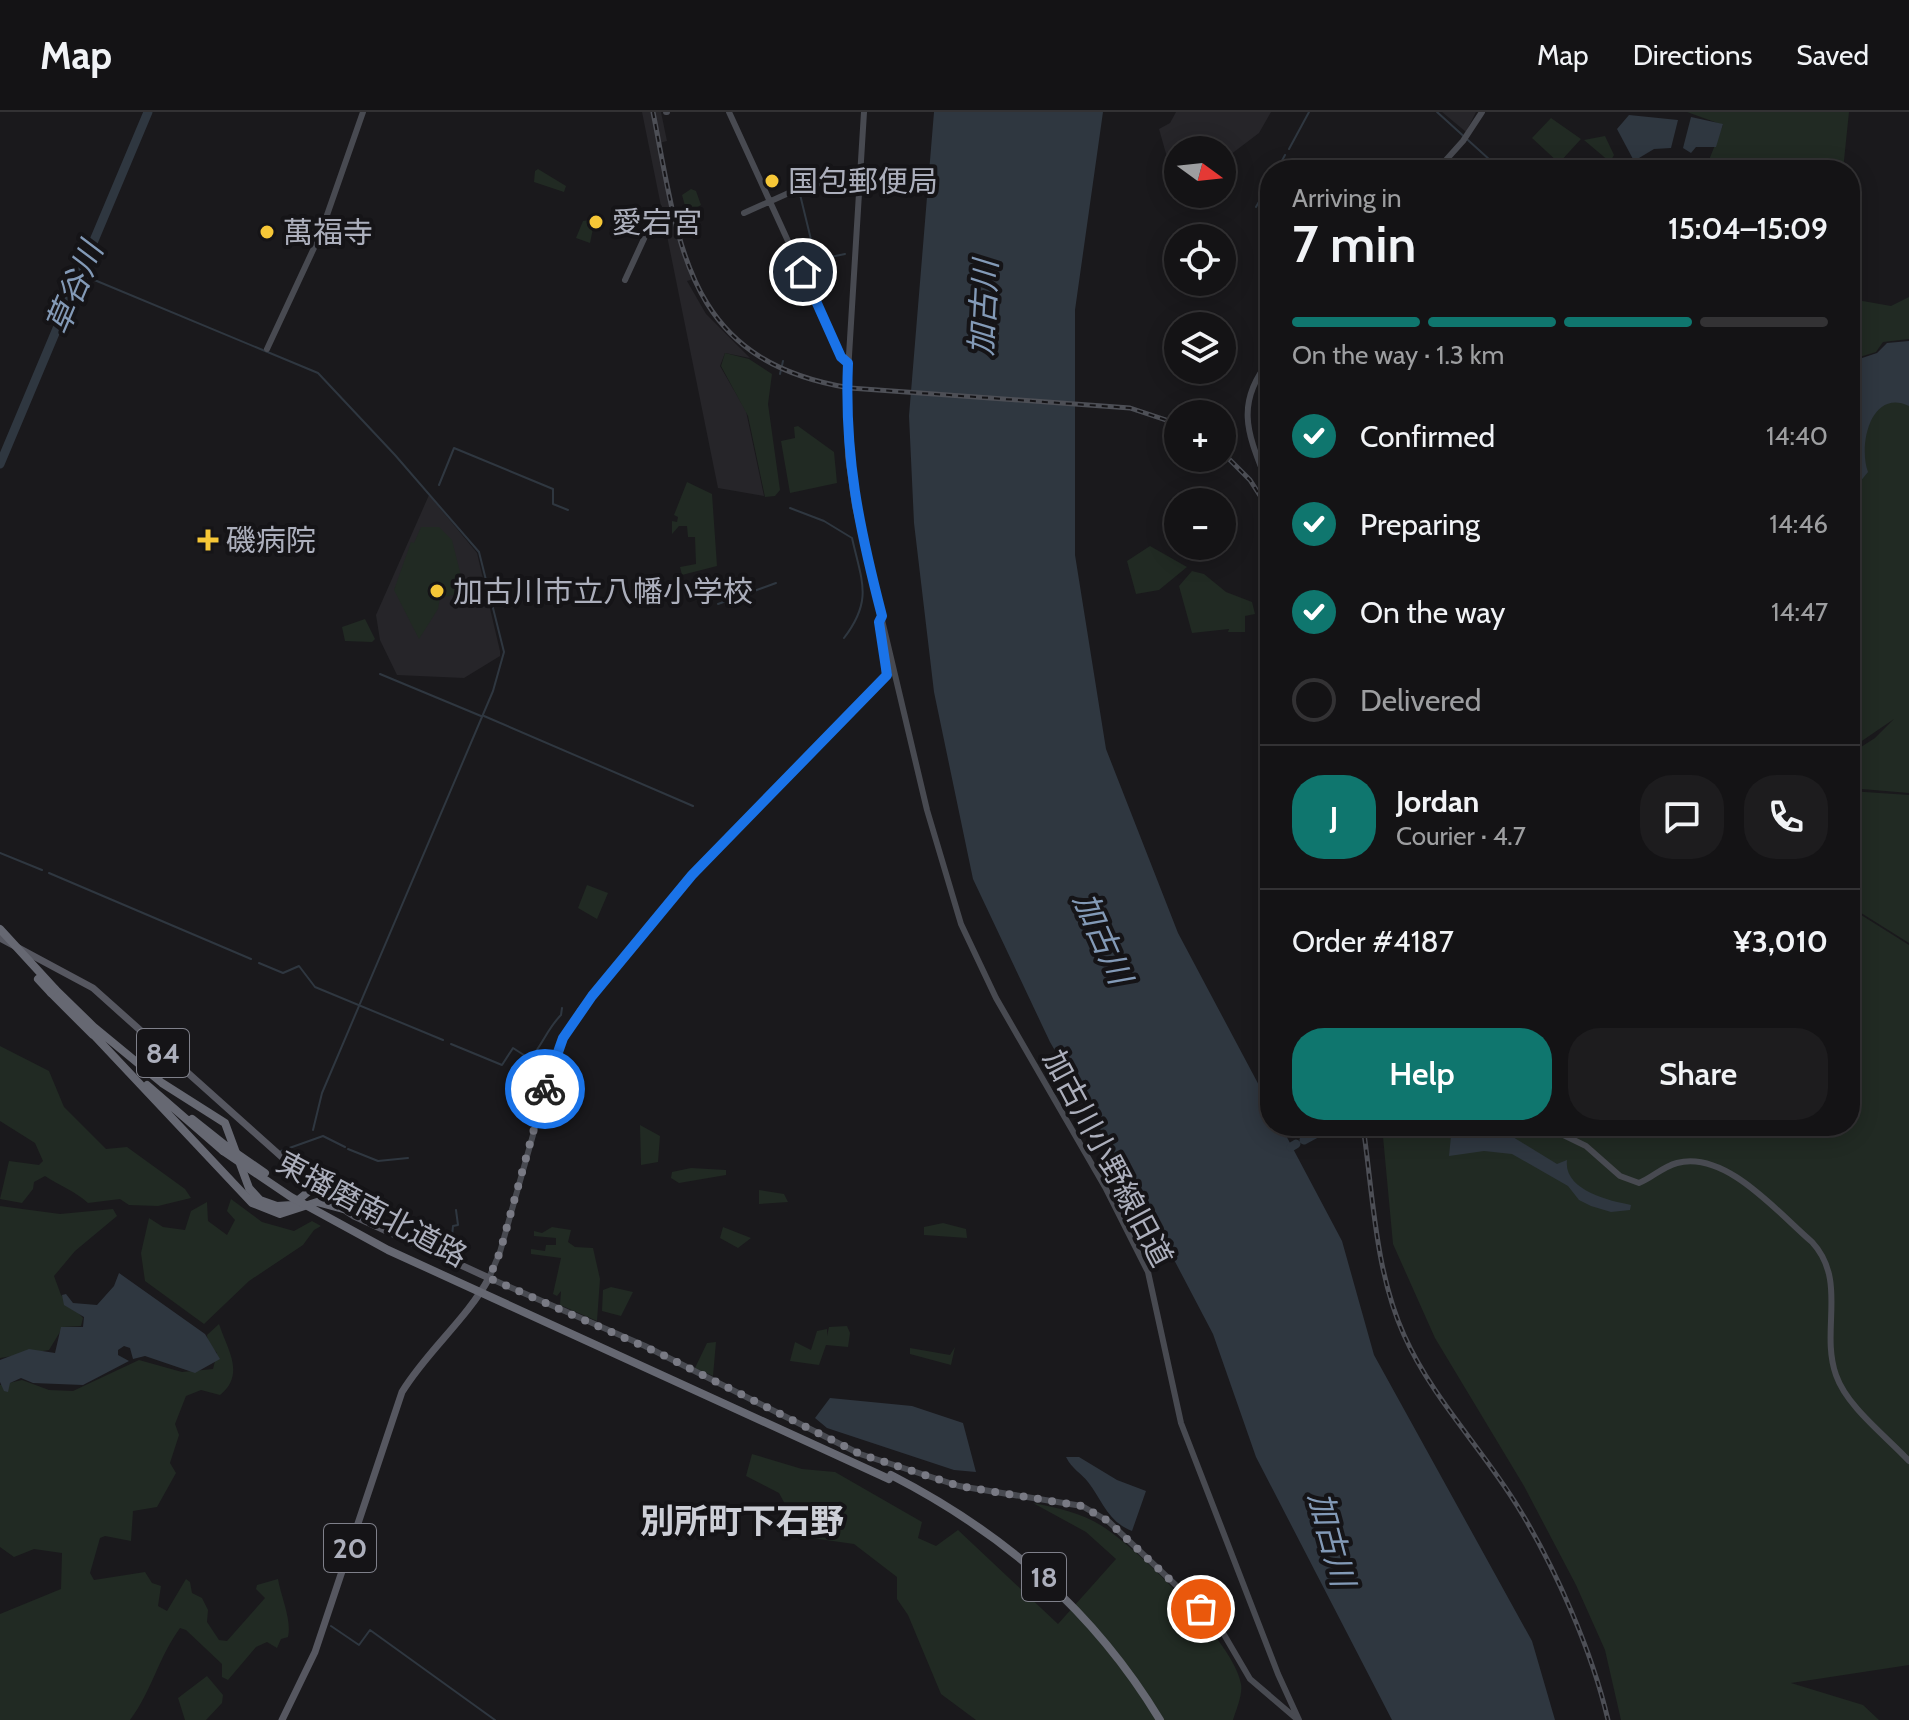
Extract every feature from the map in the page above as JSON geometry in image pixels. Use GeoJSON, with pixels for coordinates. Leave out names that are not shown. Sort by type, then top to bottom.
{"type":"FeatureCollection","features":[{"type":"Feature","properties":{"kind":"highway","name":"東播磨南北道路"},"geometry":{"type":"LineString","coordinates":[[0,929],[53,991]]}},
{"type":"Feature","properties":{"kind":"highway","name":"東播磨南北道路"},"geometry":{"type":"LineString","coordinates":[[0,938],[92,1029],[225,1148],[325,1212],[389,1247],[890,1477],[961,1513],[1042,1574],[1105,1641],[1157,1720]]}},
{"type":"Feature","properties":{"kind":"highway"},"geometry":{"type":"LineString","coordinates":[[92,1029],[162,1083],[225,1123],[249,1188],[260,1200],[277,1206],[292,1205],[313,1188]]}},
{"type":"Feature","properties":{"kind":"highway"},"geometry":{"type":"LineString","coordinates":[[92,1029],[252,1203],[280,1214],[321,1202],[343,1209]]}},
{"type":"Feature","properties":{"kind":"highway"},"geometry":{"type":"LineString","coordinates":[[305,1206],[313,1188]]}},
{"type":"Feature","properties":{"kind":"main road","name":"84"},"geometry":{"type":"LineString","coordinates":[[0,938],[93,988],[313,1188]]}},
{"type":"Feature","properties":{"kind":"main road"},"geometry":{"type":"LineString","coordinates":[[313,1188],[343,1209],[489,1278]]}},
{"type":"Feature","properties":{"kind":"main road","name":"20"},"geometry":{"type":"LineString","coordinates":[[282,1720],[315,1652],[402,1392],[489,1278]]}},
{"type":"Feature","properties":{"kind":"street"},"geometry":{"type":"LineString","coordinates":[[267,349],[320,235],[363,112]]}},
{"type":"Feature","properties":{"kind":"street"},"geometry":{"type":"LineString","coordinates":[[729,112],[841,357],[848,363]]}},
{"type":"Feature","properties":{"kind":"street"},"geometry":{"type":"LineString","coordinates":[[864,112],[846,421],[852,488],[882,616],[885,679],[692,875],[580,1010],[555,1057],[504,1240],[489,1278],[645,1346],[860,1454],[959,1486],[1082,1506],[1108,1521],[1219,1626],[1250,1679],[1299,1720]]}},
{"type":"Feature","properties":{"kind":"street"},"geometry":{"type":"LineString","coordinates":[[1446,160],[1482,112]]}},
{"type":"Feature","properties":{"kind":"street"},"geometry":{"type":"LineString","coordinates":[[744,213],[811,183],[860,184]]}},
{"type":"Feature","properties":{"kind":"street"},"geometry":{"type":"LineString","coordinates":[[625,280],[654,217]]}},
{"type":"Feature","properties":{"kind":"street"},"geometry":{"type":"LineString","coordinates":[[1260,372],[1246,409],[1249,435],[1260,464]]}},
{"type":"Feature","properties":{"kind":"street","name":"加古川小野線旧道"},"geometry":{"type":"LineString","coordinates":[[882,616],[927,810],[961,924],[996,998],[1105,1187],[1148,1272],[1181,1423],[1278,1674],[1299,1720]]}},
{"type":"Feature","properties":{"kind":"street"},"geometry":{"type":"LineString","coordinates":[[1566,1136],[1586,1146],[1620,1176],[1639,1183],[1677,1163],[1703,1161],[1724,1168],[1822,1253],[1832,1280],[1834,1370],[1843,1389],[1909,1461]]}},
{"type":"Feature","properties":{"kind":"shaded area"},"geometry":{"type":"Polygon","coordinates":[[[642,112],[661,112],[667,141],[659,143],[686,260],[694,279],[687,281],[706,314],[750,358],[725,353],[720,366],[746,411],[764,496],[718,488],[642,112]]]}},
{"type":"Feature","properties":{"kind":"shaded area"},"geometry":{"type":"Polygon","coordinates":[[[1176,112],[1271,112],[1259,133],[1236,150],[1236,136],[1164,136],[1164,147],[1159,129],[1170,123],[1176,112]]]}},
{"type":"Feature","properties":{"kind":"shaded area"},"geometry":{"type":"Polygon","coordinates":[[[1442,112],[1476,112],[1466,132],[1442,112]]]}},
{"type":"Feature","properties":{"kind":"shaded area"},"geometry":{"type":"Polygon","coordinates":[[[1687,112],[1849,112],[1844,160],[1709,160],[1723,125],[1687,112]]]}},
{"type":"Feature","properties":{"kind":"shaded area"},"geometry":{"type":"Polygon","coordinates":[[[1551,118],[1581,139],[1562,160],[1556,160],[1532,138],[1551,118]]]}},
{"type":"Feature","properties":{"kind":"shaded area"},"geometry":{"type":"Polygon","coordinates":[[[1605,136],[1614,155],[1611,160],[1608,160],[1584,140],[1605,136]]]}},
{"type":"Feature","properties":{"kind":"shaded area"},"geometry":{"type":"Polygon","coordinates":[[[538,169],[566,186],[564,192],[534,182],[538,169]]]}},
{"type":"Feature","properties":{"kind":"shaded area"},"geometry":{"type":"Polygon","coordinates":[[[691,189],[696,191],[701,205],[687,213],[682,195],[691,189]]]}},
{"type":"Feature","properties":{"kind":"shaded area"},"geometry":{"type":"Polygon","coordinates":[[[595,219],[590,243],[576,238],[583,221],[595,219]]]}},
{"type":"Feature","properties":{"kind":"shaded area"},"geometry":{"type":"Polygon","coordinates":[[[1909,297],[1909,339],[1883,342],[1876,352],[1860,357],[1860,301],[1891,306],[1909,297]]]}},
{"type":"Feature","properties":{"kind":"shaded area"},"geometry":{"type":"Polygon","coordinates":[[[725,353],[749,359],[772,374],[768,404],[780,490],[775,496],[765,497],[748,416],[721,366],[725,353]]]}},
{"type":"Feature","properties":{"kind":"shaded area"},"geometry":{"type":"Polygon","coordinates":[[[1883,399],[1909,401],[1909,793],[1860,789],[1860,748],[1894,719],[1860,742],[1860,439],[1883,399]]]}},
{"type":"Feature","properties":{"kind":"shaded area"},"geometry":{"type":"Polygon","coordinates":[[[798,426],[834,452],[837,483],[790,493],[781,441],[795,438],[794,427],[798,426]]]}},
{"type":"Feature","properties":{"kind":"shaded area"},"geometry":{"type":"Polygon","coordinates":[[[687,482],[712,494],[717,566],[682,575],[680,567],[696,564],[695,537],[688,537],[687,526],[679,526],[672,534],[672,521],[677,522],[678,517],[674,515],[687,482]]]}},
{"type":"Feature","properties":{"kind":"shaded area","name":"加古川市立八幡小学校"},"geometry":{"type":"Polygon","coordinates":[[[429,495],[477,553],[500,651],[500,656],[464,678],[397,675],[380,640],[376,615],[429,495]]]}},
{"type":"Feature","properties":{"kind":"shaded area"},"geometry":{"type":"Polygon","coordinates":[[[421,527],[439,527],[452,540],[462,580],[458,585],[460,601],[453,595],[440,598],[438,609],[419,639],[394,590],[411,542],[414,543],[421,527]]]}},
{"type":"Feature","properties":{"kind":"shaded area"},"geometry":{"type":"Polygon","coordinates":[[[1150,546],[1164,554],[1164,560],[1175,560],[1187,567],[1159,590],[1136,594],[1127,561],[1150,546]]]}},
{"type":"Feature","properties":{"kind":"shaded area"},"geometry":{"type":"Polygon","coordinates":[[[1192,571],[1204,574],[1226,592],[1252,602],[1255,614],[1245,616],[1245,632],[1228,632],[1229,629],[1192,633],[1179,586],[1192,571]]]}},
{"type":"Feature","properties":{"kind":"shaded area"},"geometry":{"type":"Polygon","coordinates":[[[365,619],[375,639],[372,642],[345,641],[342,627],[365,619]]]}},
{"type":"Feature","properties":{"kind":"shaded area"},"geometry":{"type":"Polygon","coordinates":[[[1860,792],[1909,795],[1909,943],[1860,912],[1860,792]]]}},
{"type":"Feature","properties":{"kind":"shaded area"},"geometry":{"type":"Polygon","coordinates":[[[587,885],[608,893],[597,919],[578,908],[587,885]]]}},
{"type":"Feature","properties":{"kind":"shaded area"},"geometry":{"type":"Polygon","coordinates":[[[1860,914],[1909,945],[1909,1665],[1791,1683],[1863,1705],[1879,1720],[1621,1720],[1605,1650],[1576,1585],[1524,1486],[1435,1338],[1393,1244],[1383,1136],[1860,1136],[1860,914]]]}},
{"type":"Feature","properties":{"kind":"shaded area"},"geometry":{"type":"Polygon","coordinates":[[[0,1046],[49,1071],[64,1107],[106,1149],[127,1147],[185,1189],[191,1198],[158,1206],[129,1205],[120,1199],[88,1203],[45,1176],[34,1182],[33,1189],[22,1203],[0,1199],[9,1161],[39,1165],[43,1161],[35,1143],[0,1121],[0,1046]]]}},
{"type":"Feature","properties":{"kind":"shaded area"},"geometry":{"type":"Polygon","coordinates":[[[640,1125],[660,1136],[658,1162],[641,1165],[640,1125]]]}},
{"type":"Feature","properties":{"kind":"shaded area"},"geometry":{"type":"Polygon","coordinates":[[[691,1168],[726,1170],[726,1175],[679,1183],[671,1178],[672,1172],[691,1168]]]}},
{"type":"Feature","properties":{"kind":"shaded area"},"geometry":{"type":"Polygon","coordinates":[[[759,1190],[784,1194],[788,1202],[759,1204],[759,1190]]]}},
{"type":"Feature","properties":{"kind":"shaded area"},"geometry":{"type":"Polygon","coordinates":[[[231,1199],[262,1222],[294,1231],[312,1221],[321,1226],[303,1245],[249,1281],[204,1324],[145,1281],[141,1253],[149,1218],[163,1227],[185,1230],[191,1211],[207,1202],[208,1221],[227,1235],[235,1220],[227,1211],[231,1199]]]}},
{"type":"Feature","properties":{"kind":"shaded area"},"geometry":{"type":"Polygon","coordinates":[[[0,1206],[60,1214],[113,1209],[117,1216],[75,1251],[54,1276],[61,1295],[83,1318],[81,1326],[63,1327],[49,1350],[0,1358],[0,1206]]]}},
{"type":"Feature","properties":{"kind":"shaded area"},"geometry":{"type":"Polygon","coordinates":[[[943,1223],[966,1229],[967,1238],[924,1235],[924,1227],[943,1223]]]}},
{"type":"Feature","properties":{"kind":"shaded area"},"geometry":{"type":"Polygon","coordinates":[[[552,1227],[571,1230],[568,1242],[575,1247],[593,1248],[600,1279],[597,1321],[560,1305],[561,1291],[557,1296],[553,1294],[561,1258],[531,1254],[531,1249],[545,1251],[546,1245],[556,1245],[556,1238],[534,1236],[534,1231],[542,1233],[552,1227]]]}},
{"type":"Feature","properties":{"kind":"shaded area"},"geometry":{"type":"Polygon","coordinates":[[[723,1227],[751,1238],[738,1248],[720,1238],[723,1227]]]}},
{"type":"Feature","properties":{"kind":"shaded area"},"geometry":{"type":"Polygon","coordinates":[[[611,1287],[633,1292],[621,1316],[602,1311],[603,1290],[611,1287]]]}},
{"type":"Feature","properties":{"kind":"shaded area"},"geometry":{"type":"Polygon","coordinates":[[[219,1324],[232,1361],[232,1379],[228,1387],[220,1395],[201,1390],[186,1396],[175,1424],[179,1435],[170,1463],[176,1473],[157,1507],[133,1511],[131,1541],[105,1536],[100,1538],[90,1573],[94,1580],[145,1572],[152,1583],[161,1586],[158,1606],[167,1611],[186,1579],[190,1582],[192,1593],[202,1598],[208,1610],[207,1622],[219,1640],[227,1641],[265,1598],[256,1589],[257,1585],[278,1579],[287,1616],[288,1637],[281,1639],[277,1648],[267,1642],[256,1647],[228,1680],[222,1677],[222,1664],[180,1628],[130,1720],[0,1720],[0,1614],[61,1589],[62,1553],[34,1549],[14,1557],[0,1547],[0,1385],[22,1380],[49,1390],[73,1391],[139,1360],[182,1372],[213,1369],[217,1353],[208,1343],[207,1335],[219,1324]]]}},
{"type":"Feature","properties":{"kind":"shaded area"},"geometry":{"type":"Polygon","coordinates":[[[847,1326],[850,1333],[848,1347],[826,1345],[819,1365],[790,1361],[795,1342],[811,1350],[817,1331],[827,1329],[827,1336],[829,1327],[847,1326]]]}},
{"type":"Feature","properties":{"kind":"shaded area"},"geometry":{"type":"Polygon","coordinates":[[[716,1342],[713,1376],[695,1368],[707,1343],[716,1342]]]}},
{"type":"Feature","properties":{"kind":"shaded area"},"geometry":{"type":"Polygon","coordinates":[[[955,1347],[951,1365],[910,1354],[910,1348],[950,1355],[955,1347]]]}},
{"type":"Feature","properties":{"kind":"shaded area"},"geometry":{"type":"Polygon","coordinates":[[[752,1454],[802,1469],[835,1472],[922,1522],[918,1538],[936,1546],[958,1530],[1058,1624],[1116,1559],[1086,1532],[1033,1503],[1094,1521],[1118,1537],[1160,1575],[1222,1646],[1241,1684],[1233,1720],[976,1720],[941,1694],[908,1615],[897,1599],[897,1577],[854,1544],[812,1538],[810,1525],[794,1521],[779,1493],[746,1476],[752,1454]]]}},
{"type":"Feature","properties":{"kind":"shaded area"},"geometry":{"type":"Polygon","coordinates":[[[207,1676],[223,1695],[222,1703],[206,1720],[185,1720],[178,1698],[207,1676]]]}},
{"type":"Feature","properties":{"kind":"water","name":"加古川"},"geometry":{"type":"Polygon","coordinates":[[[934,112],[1103,112],[1075,310],[1075,555],[1106,749],[1178,933],[1260,1087],[1260,1136],[1286,1136],[1342,1241],[1374,1355],[1532,1641],[1555,1720],[1392,1720],[1256,1457],[1213,1334],[1160,1233],[1050,1042],[973,879],[934,692],[914,523],[909,416],[934,112]]]}},
{"type":"Feature","properties":{"kind":"water"},"geometry":{"type":"Polygon","coordinates":[[[1629,115],[1678,120],[1671,148],[1654,149],[1636,160],[1617,129],[1629,115]]]}},
{"type":"Feature","properties":{"kind":"water"},"geometry":{"type":"Polygon","coordinates":[[[1691,117],[1723,124],[1716,147],[1696,147],[1691,153],[1683,148],[1691,117]]]}},
{"type":"Feature","properties":{"kind":"water"},"geometry":{"type":"Polygon","coordinates":[[[1909,341],[1909,406],[1896,403],[1885,405],[1870,422],[1865,448],[1868,472],[1860,482],[1860,359],[1877,353],[1887,343],[1909,341]]]}},
{"type":"Feature","properties":{"kind":"water"},"geometry":{"type":"Polygon","coordinates":[[[1451,1136],[1511,1136],[1557,1164],[1567,1160],[1572,1179],[1580,1186],[1600,1197],[1631,1205],[1630,1210],[1611,1212],[1591,1206],[1579,1200],[1568,1186],[1512,1154],[1484,1151],[1449,1156],[1451,1136]]]}},
{"type":"Feature","properties":{"kind":"water"},"geometry":{"type":"Polygon","coordinates":[[[119,1273],[205,1334],[220,1359],[195,1373],[145,1356],[133,1359],[130,1348],[124,1346],[118,1350],[118,1355],[129,1361],[83,1385],[33,1383],[21,1378],[10,1383],[8,1392],[4,1391],[0,1382],[0,1360],[29,1349],[55,1353],[61,1327],[83,1327],[84,1317],[64,1305],[62,1295],[66,1294],[73,1303],[97,1305],[114,1286],[119,1273]]]}},
{"type":"Feature","properties":{"kind":"water"},"geometry":{"type":"Polygon","coordinates":[[[830,1398],[912,1406],[963,1423],[976,1472],[954,1470],[827,1428],[815,1418],[830,1398]]]}},
{"type":"Feature","properties":{"kind":"water"},"geometry":{"type":"Polygon","coordinates":[[[1066,1457],[1079,1457],[1117,1480],[1146,1491],[1132,1531],[1111,1516],[1066,1457]]]}},
{"type":"Feature","properties":{"kind":"waterway","name":"草谷川"},"geometry":{"type":"LineString","coordinates":[[0,464],[148,112]]}},
{"type":"Feature","properties":{"kind":"waterway"},"geometry":{"type":"LineString","coordinates":[[1289,149],[1309,112]]}},
{"type":"Feature","properties":{"kind":"waterway"},"geometry":{"type":"LineString","coordinates":[[1437,112],[1490,160]]}},
{"type":"Feature","properties":{"kind":"waterway"},"geometry":{"type":"LineString","coordinates":[[1282,160],[1285,155]]}},
{"type":"Feature","properties":{"kind":"waterway"},"geometry":{"type":"LineString","coordinates":[[795,174],[816,260],[845,254]]}},
{"type":"Feature","properties":{"kind":"waterway"},"geometry":{"type":"LineString","coordinates":[[1256,207],[1260,200]]}},
{"type":"Feature","properties":{"kind":"waterway"},"geometry":{"type":"LineString","coordinates":[[80,274],[318,373],[395,455],[479,552],[504,652],[493,691],[322,1093],[313,1130]]}},
{"type":"Feature","properties":{"kind":"waterway"},"geometry":{"type":"LineString","coordinates":[[780,374],[783,361]]}},
{"type":"Feature","properties":{"kind":"waterway"},"geometry":{"type":"LineString","coordinates":[[439,485],[454,448],[553,489],[553,504],[568,510]]}},
{"type":"Feature","properties":{"kind":"waterway"},"geometry":{"type":"LineString","coordinates":[[790,508],[824,521],[852,538],[863,590],[859,613],[844,638]]}},
{"type":"Feature","properties":{"kind":"waterway"},"geometry":{"type":"LineString","coordinates":[[718,604],[776,583]]}},
{"type":"Feature","properties":{"kind":"waterway"},"geometry":{"type":"LineString","coordinates":[[380,674],[481,716]]}},
{"type":"Feature","properties":{"kind":"waterway"},"geometry":{"type":"LineString","coordinates":[[484,716],[693,806]]}},
{"type":"Feature","properties":{"kind":"waterway"},"geometry":{"type":"LineString","coordinates":[[0,853],[42,870]]}},
{"type":"Feature","properties":{"kind":"waterway"},"geometry":{"type":"LineString","coordinates":[[49,873],[251,959]]}},
{"type":"Feature","properties":{"kind":"waterway"},"geometry":{"type":"LineString","coordinates":[[259,963],[283,973],[299,966],[315,987],[443,1040]]}},
{"type":"Feature","properties":{"kind":"waterway"},"geometry":{"type":"LineString","coordinates":[[451,1044],[502,1065],[513,1048],[530,1059],[561,1015],[562,1008]]}},
{"type":"Feature","properties":{"kind":"waterway"},"geometry":{"type":"LineString","coordinates":[[281,1151],[323,1136],[345,1147]]}},
{"type":"Feature","properties":{"kind":"waterway"},"geometry":{"type":"LineString","coordinates":[[1304,1140],[1311,1136]]}},
{"type":"Feature","properties":{"kind":"waterway"},"geometry":{"type":"LineString","coordinates":[[1291,1147],[1296,1144]]}},
{"type":"Feature","properties":{"kind":"waterway"},"geometry":{"type":"LineString","coordinates":[[348,1149],[378,1161],[408,1158]]}},
{"type":"Feature","properties":{"kind":"waterway"},"geometry":{"type":"LineString","coordinates":[[446,1253],[451,1247],[453,1226],[458,1225],[456,1210]]}},
{"type":"Feature","properties":{"kind":"waterway"},"geometry":{"type":"LineString","coordinates":[[331,1626],[359,1645],[370,1630],[495,1720]]}},
{"type":"Feature","properties":{"kind":"railway"},"geometry":{"type":"LineString","coordinates":[[653,112],[672,209],[684,252],[700,291],[723,325],[754,353],[796,374],[850,388],[1130,408],[1164,419]]}},
{"type":"Feature","properties":{"kind":"railway"},"geometry":{"type":"LineString","coordinates":[[1236,466],[1260,496]]}},
{"type":"Feature","properties":{"kind":"railway"},"geometry":{"type":"LineString","coordinates":[[1364,1136],[1381,1259],[1404,1335],[1443,1402],[1504,1485],[1545,1556],[1582,1638],[1608,1720]]}},
{"type":"Feature","properties":{"kind":"way so far"},"geometry":{"type":"LineString","coordinates":[[545,1089],[500,1252],[489,1278],[661,1354],[860,1454],[959,1486],[1082,1506],[1108,1521],[1201,1609]]}},
{"type":"Feature","properties":{"kind":"place","name":"国包郵便局"},"geometry":{"type":"Point","coordinates":[772,181]}},
{"type":"Feature","properties":{"kind":"place","name":"愛宕宮"},"geometry":{"type":"Point","coordinates":[596,222]}},
{"type":"Feature","properties":{"kind":"place","name":"萬福寺"},"geometry":{"type":"Point","coordinates":[267,232]}},
{"type":"Feature","properties":{"kind":"place","name":"磯病院"},"geometry":{"type":"Point","coordinates":[208,540]}},
{"type":"Feature","properties":{"kind":"place","name":"加古川市立八幡小学校"},"geometry":{"type":"Point","coordinates":[437,591]}},
{"type":"Feature","properties":{"kind":"district","name":"別所町下石野"},"geometry":{"type":"Point","coordinates":[742,1521]}},
{"type":"Feature","properties":{"kind":"route"},"geometry":{"type":"LineString","coordinates":[[545,1089],[563,1038],[580,1010],[692,875],[887,675],[879,622],[882,616],[852,488],[846,421],[848,363],[841,357],[803,272]]}}]}
